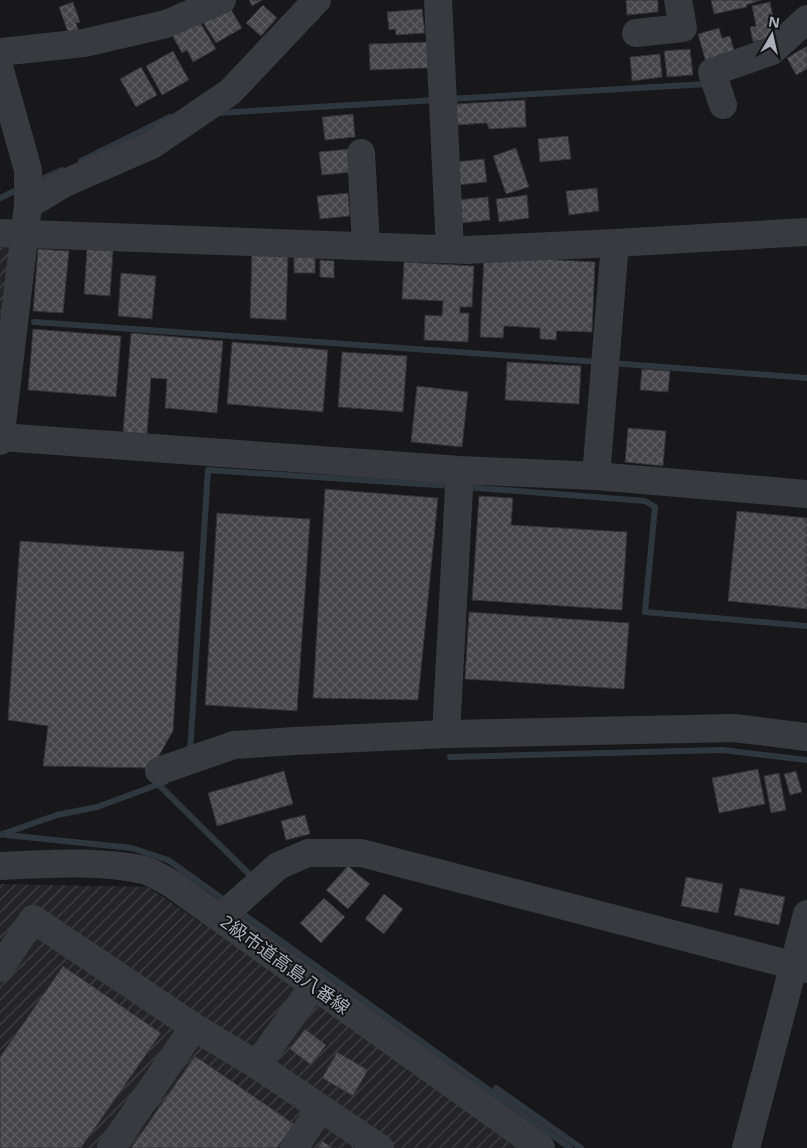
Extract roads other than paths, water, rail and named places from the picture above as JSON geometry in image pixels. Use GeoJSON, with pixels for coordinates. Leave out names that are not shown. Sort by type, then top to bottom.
{"type":"FeatureCollection","features":[{"type":"Feature","properties":{"kind":"street"},"geometry":{"type":"LineString","coordinates":[[0,52],[84,43],[166,24],[222,0]]}},
{"type":"Feature","properties":{"kind":"street"},"geometry":{"type":"LineString","coordinates":[[28,205],[65,183],[152,145],[230,92],[317,0]]}},
{"type":"Feature","properties":{"kind":"street"},"geometry":{"type":"LineString","coordinates":[[438,0],[450,249]]}},
{"type":"Feature","properties":{"kind":"street"},"geometry":{"type":"LineString","coordinates":[[636,33],[683,28],[678,0]]}},
{"type":"Feature","properties":{"kind":"street"},"geometry":{"type":"LineString","coordinates":[[724,105],[712,72],[772,51],[807,19]]}},
{"type":"Feature","properties":{"kind":"street"},"geometry":{"type":"LineString","coordinates":[[0,70],[28,170],[28,205],[13,233],[0,441]]}},
{"type":"Feature","properties":{"kind":"street"},"geometry":{"type":"LineString","coordinates":[[361,153],[366,246]]}},
{"type":"Feature","properties":{"kind":"street"},"geometry":{"type":"LineString","coordinates":[[13,233],[450,249],[615,243],[807,232]]}},
{"type":"Feature","properties":{"kind":"street"},"geometry":{"type":"LineString","coordinates":[[596,476],[615,243]]}},
{"type":"Feature","properties":{"kind":"street"},"geometry":{"type":"LineString","coordinates":[[0,437],[460,470],[596,476],[807,494]]}},
{"type":"Feature","properties":{"kind":"street"},"geometry":{"type":"LineString","coordinates":[[446,734],[460,470]]}},
{"type":"Feature","properties":{"kind":"street"},"geometry":{"type":"LineString","coordinates":[[159,771],[234,745],[446,734],[734,728],[807,738]]}},
{"type":"Feature","properties":{"kind":"street"},"geometry":{"type":"LineString","coordinates":[[220,918],[278,866],[308,853],[361,853],[800,967]]}},
{"type":"Feature","properties":{"kind":"street","name":"2級市道高島八番線"},"geometry":{"type":"LineString","coordinates":[[0,866],[54,863],[116,866],[146,871],[172,884],[541,1148]]}},
{"type":"Feature","properties":{"kind":"street"},"geometry":{"type":"LineString","coordinates":[[746,1148],[800,967],[807,914]]}},
{"type":"Feature","properties":{"kind":"street"},"geometry":{"type":"LineString","coordinates":[[0,968],[32,919],[194,1027],[257,1065],[380,1148]]}},
{"type":"Feature","properties":{"kind":"street"},"geometry":{"type":"LineString","coordinates":[[257,1065],[314,985]]}},
{"type":"Feature","properties":{"kind":"street"},"geometry":{"type":"LineString","coordinates":[[111,1148],[194,1027]]}},
{"type":"Feature","properties":{"kind":"street"},"geometry":{"type":"LineString","coordinates":[[294,1148],[321,1108]]}},
{"type":"Feature","properties":{"kind":"waterway"},"geometry":{"type":"LineString","coordinates":[[449,99],[707,84]]}},
{"type":"Feature","properties":{"kind":"waterway"},"geometry":{"type":"LineString","coordinates":[[218,113],[437,100]]}},
{"type":"Feature","properties":{"kind":"waterway"},"geometry":{"type":"LineString","coordinates":[[81,161],[170,117]]}},
{"type":"Feature","properties":{"kind":"waterway"},"geometry":{"type":"LineString","coordinates":[[35,182],[62,170]]}},
{"type":"Feature","properties":{"kind":"waterway"},"geometry":{"type":"LineString","coordinates":[[0,198],[21,188]]}},
{"type":"Feature","properties":{"kind":"waterway"},"geometry":{"type":"LineString","coordinates":[[34,322],[599,362]]}},
{"type":"Feature","properties":{"kind":"waterway"},"geometry":{"type":"LineString","coordinates":[[611,363],[807,378]]}},
{"type":"Feature","properties":{"kind":"waterway"},"geometry":{"type":"LineString","coordinates":[[190,752],[208,470],[453,486]]}},
{"type":"Feature","properties":{"kind":"waterway"},"geometry":{"type":"LineString","coordinates":[[465,487],[645,501],[655,507],[645,612],[807,626]]}},
{"type":"Feature","properties":{"kind":"waterway"},"geometry":{"type":"LineString","coordinates":[[450,757],[722,750],[807,760]]}},
{"type":"Feature","properties":{"kind":"waterway"},"geometry":{"type":"LineString","coordinates":[[0,835],[57,815],[97,807],[165,782]]}},
{"type":"Feature","properties":{"kind":"waterway"},"geometry":{"type":"LineString","coordinates":[[158,784],[251,876]]}},
{"type":"Feature","properties":{"kind":"waterway"},"geometry":{"type":"LineString","coordinates":[[6,835],[132,848],[168,860],[227,902]]}},
{"type":"Feature","properties":{"kind":"waterway"},"geometry":{"type":"LineString","coordinates":[[239,911],[570,1148]]}},
{"type":"Feature","properties":{"kind":"waterway"},"geometry":{"type":"LineString","coordinates":[[496,1088],[581,1148]]}}]}
